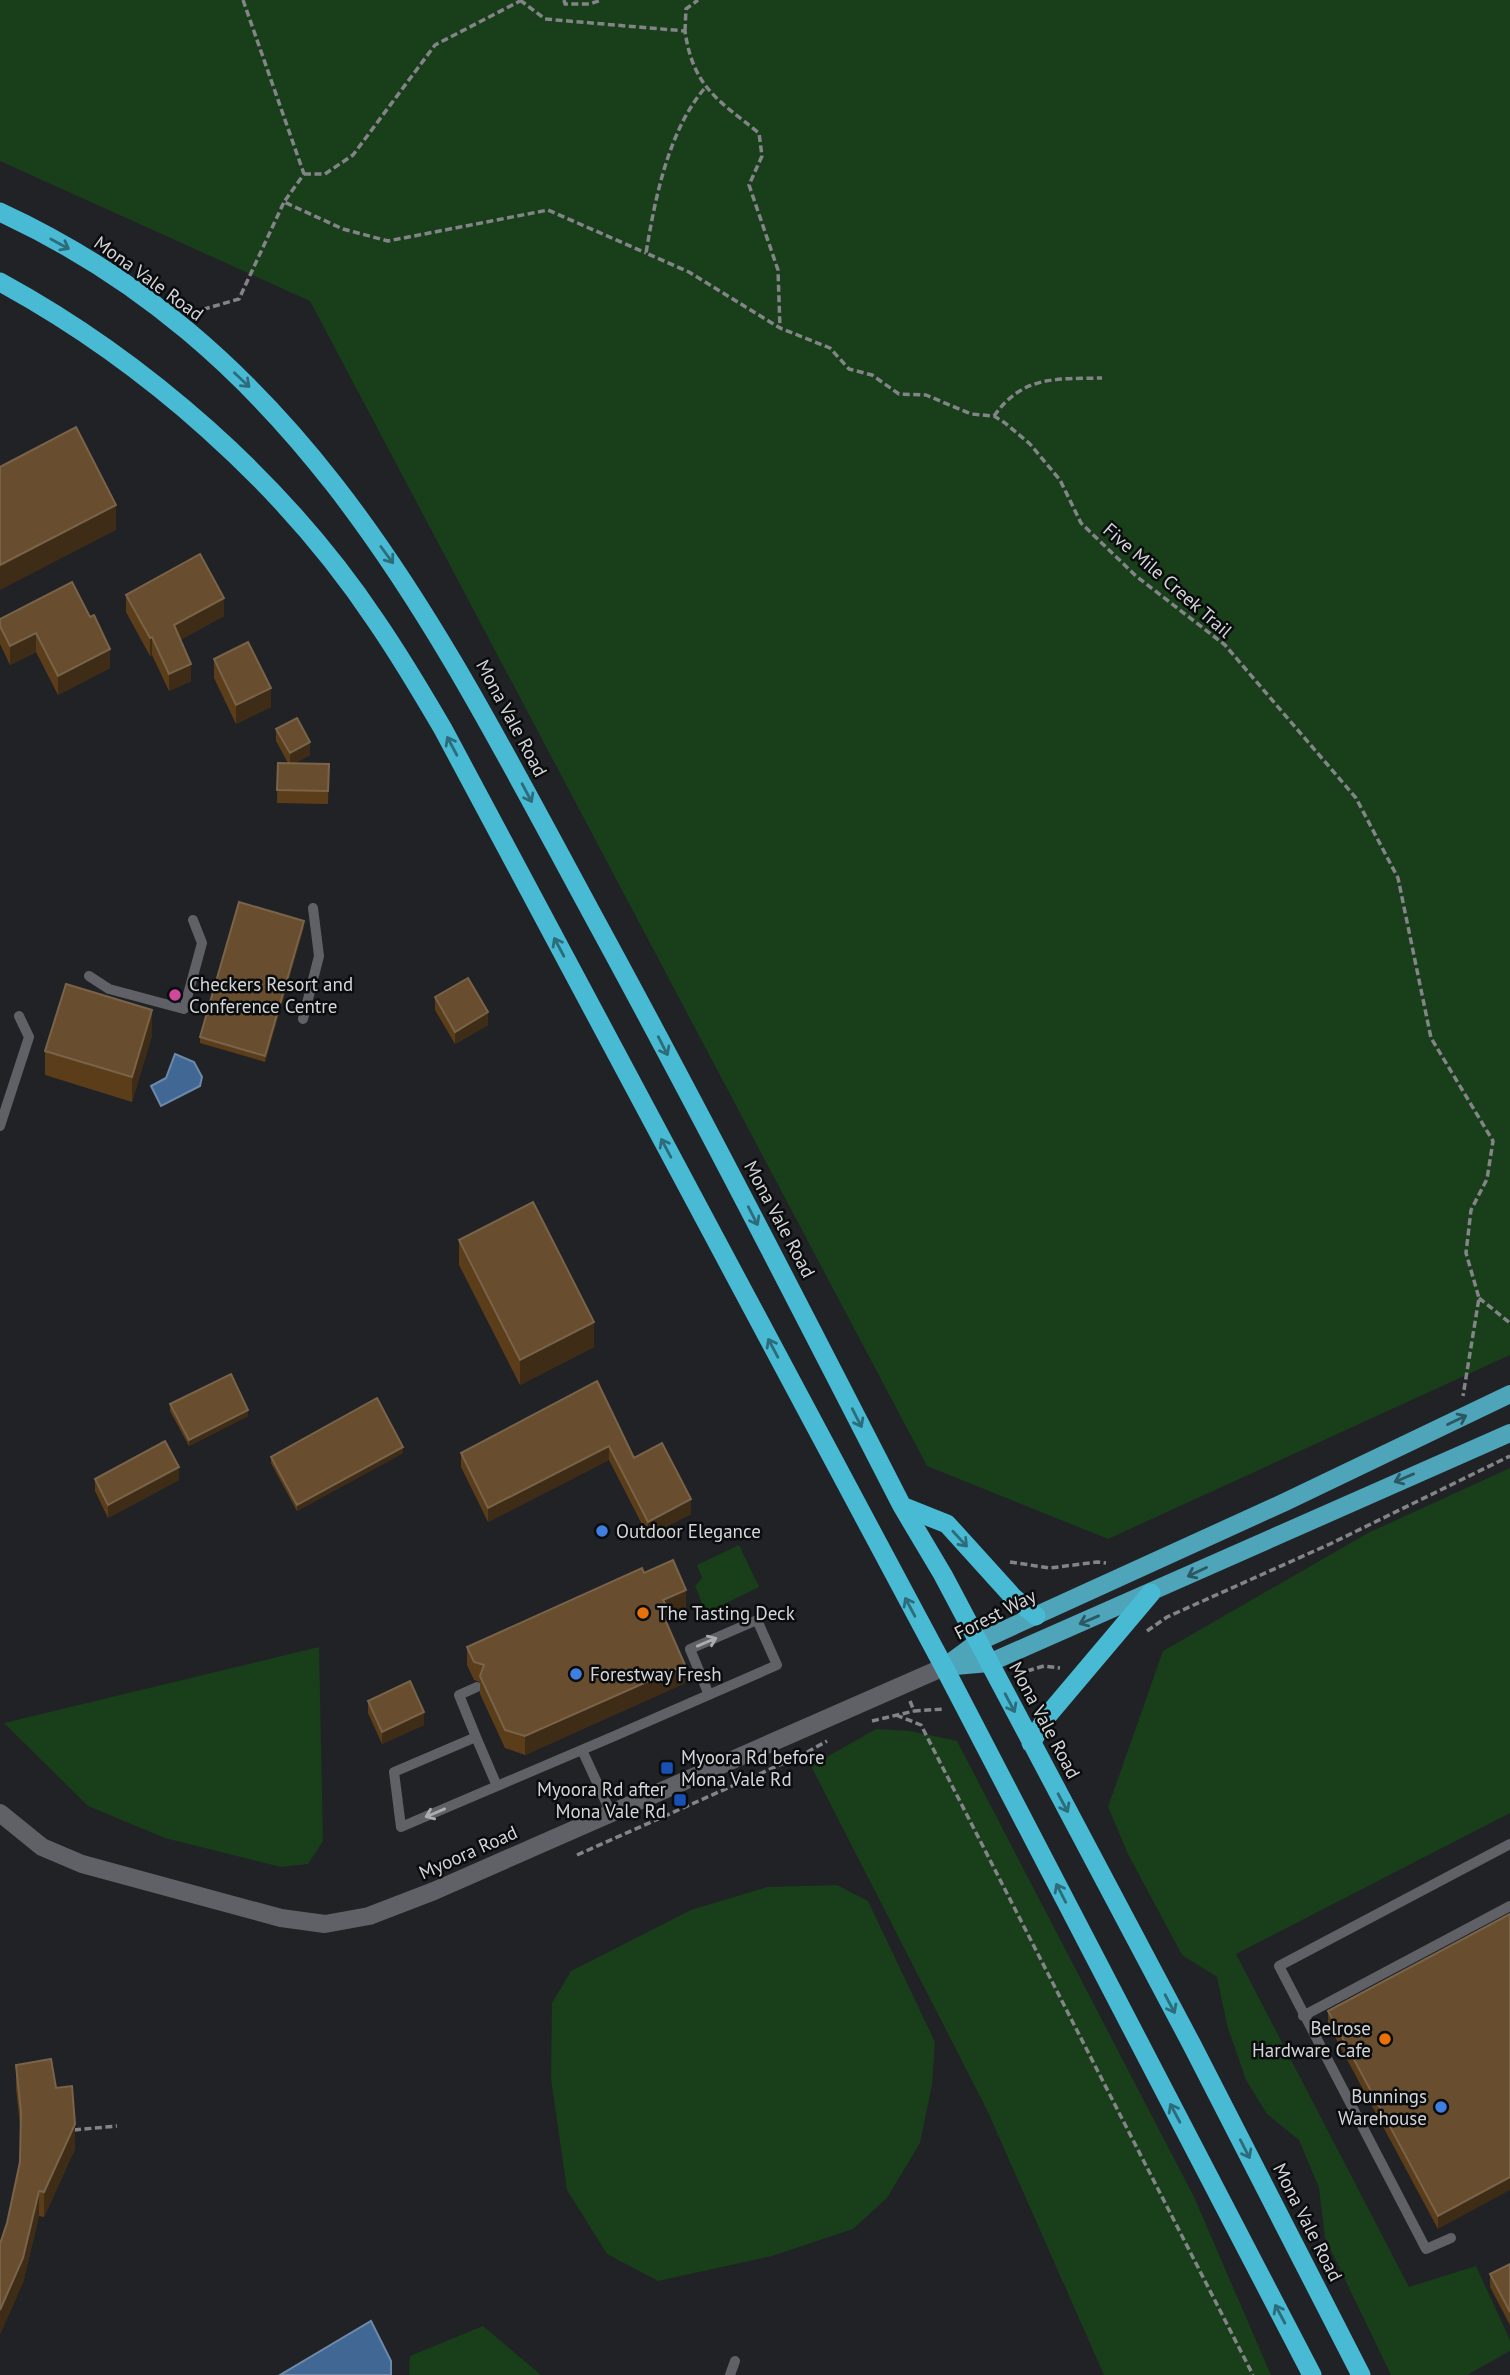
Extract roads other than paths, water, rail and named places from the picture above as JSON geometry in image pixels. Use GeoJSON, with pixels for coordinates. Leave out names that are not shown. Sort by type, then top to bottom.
{"type":"FeatureCollection","features":[{"type":"Feature","properties":{"kind":"highway","name":"Mona Vale Road"},"geometry":{"type":"LineString","coordinates":[[0,212],[106,272],[181,328],[278,414],[313,455],[398,569],[453,657],[645,1010],[902,1506],[978,1642],[1361,2375]]}},
{"type":"Feature","properties":{"kind":"highway"},"geometry":{"type":"LineString","coordinates":[[0,282],[105,348],[197,419],[279,502],[375,619],[443,729],[944,1667],[1312,2375]]}},
{"type":"Feature","properties":{"kind":"highway"},"geometry":{"type":"LineString","coordinates":[[902,1506],[947,1524],[1013,1597],[1036,1616]]}},
{"type":"Feature","properties":{"kind":"highway"},"geometry":{"type":"LineString","coordinates":[[1031,1743],[1048,1715],[1151,1594]]}},
{"type":"Feature","properties":{"kind":"main road","name":"Forest Way"},"geometry":{"type":"LineString","coordinates":[[944,1667],[978,1642],[1510,1394]]}},
{"type":"Feature","properties":{"kind":"main road","name":"Forest Way"},"geometry":{"type":"LineString","coordinates":[[944,1667],[989,1663],[1151,1594],[1384,1487],[1510,1433]]}},
{"type":"Feature","properties":{"kind":"street","name":"Myoora Road"},"geometry":{"type":"LineString","coordinates":[[0,1813],[42,1847],[82,1864],[281,1918],[325,1924],[369,1916],[434,1891],[610,1811],[944,1667]]}},
{"type":"Feature","properties":{"kind":"lane"},"geometry":{"type":"LineString","coordinates":[[303,1020],[319,956],[313,908]]}},
{"type":"Feature","properties":{"kind":"lane"},"geometry":{"type":"LineString","coordinates":[[89,976],[109,989],[184,1009],[202,943],[193,920]]}},
{"type":"Feature","properties":{"kind":"lane"},"geometry":{"type":"LineString","coordinates":[[0,1126],[3,1104],[29,1037],[19,1016]]}},
{"type":"Feature","properties":{"kind":"lane"},"geometry":{"type":"LineString","coordinates":[[476,1737],[394,1772],[401,1827],[582,1750],[709,1695],[777,1665],[757,1620],[690,1649],[709,1695]]}},
{"type":"Feature","properties":{"kind":"lane"},"geometry":{"type":"LineString","coordinates":[[477,1687],[459,1695],[497,1786]]}},
{"type":"Feature","properties":{"kind":"lane"},"geometry":{"type":"LineString","coordinates":[[582,1750],[610,1811]]}},
{"type":"Feature","properties":{"kind":"lane"},"geometry":{"type":"LineString","coordinates":[[1451,2238],[1426,2249],[1279,1966],[1510,1844]]}},
{"type":"Feature","properties":{"kind":"lane"},"geometry":{"type":"LineString","coordinates":[[1303,2016],[1510,1906]]}},
{"type":"Feature","properties":{"kind":"lane"},"geometry":{"type":"LineString","coordinates":[[730,2375],[735,2361]]}},
{"type":"Feature","properties":{"kind":"water"},"geometry":{"type":"Polygon","coordinates":[[[175,1054],[194,1062],[202,1077],[200,1086],[161,1106],[151,1086],[166,1078],[175,1054]]]}},
{"type":"Feature","properties":{"kind":"water"},"geometry":{"type":"Polygon","coordinates":[[[371,2321],[391,2361],[391,2375],[280,2375],[371,2321]]]}},
{"type":"Feature","properties":{"kind":"place","name":"Checkers Resort and Conference Centre"},"geometry":{"type":"Point","coordinates":[175,995]}},
{"type":"Feature","properties":{"kind":"place","name":"Outdoor Elegance"},"geometry":{"type":"Point","coordinates":[602,1531]}},
{"type":"Feature","properties":{"kind":"place","name":"The Tasting Deck"},"geometry":{"type":"Point","coordinates":[643,1613]}},
{"type":"Feature","properties":{"kind":"place","name":"Forestway Fresh"},"geometry":{"type":"Point","coordinates":[576,1674]}},
{"type":"Feature","properties":{"kind":"place","name":"Myoora Rd before Mona Vale Rd"},"geometry":{"type":"Point","coordinates":[667,1768]}},
{"type":"Feature","properties":{"kind":"place","name":"Myoora Rd after Mona Vale Rd"},"geometry":{"type":"Point","coordinates":[680,1800]}},
{"type":"Feature","properties":{"kind":"place","name":"Belrose Hardware Cafe"},"geometry":{"type":"Point","coordinates":[1385,2039]}},
{"type":"Feature","properties":{"kind":"place","name":"Bunnings Warehouse"},"geometry":{"type":"Point","coordinates":[1441,2107]}}]}
